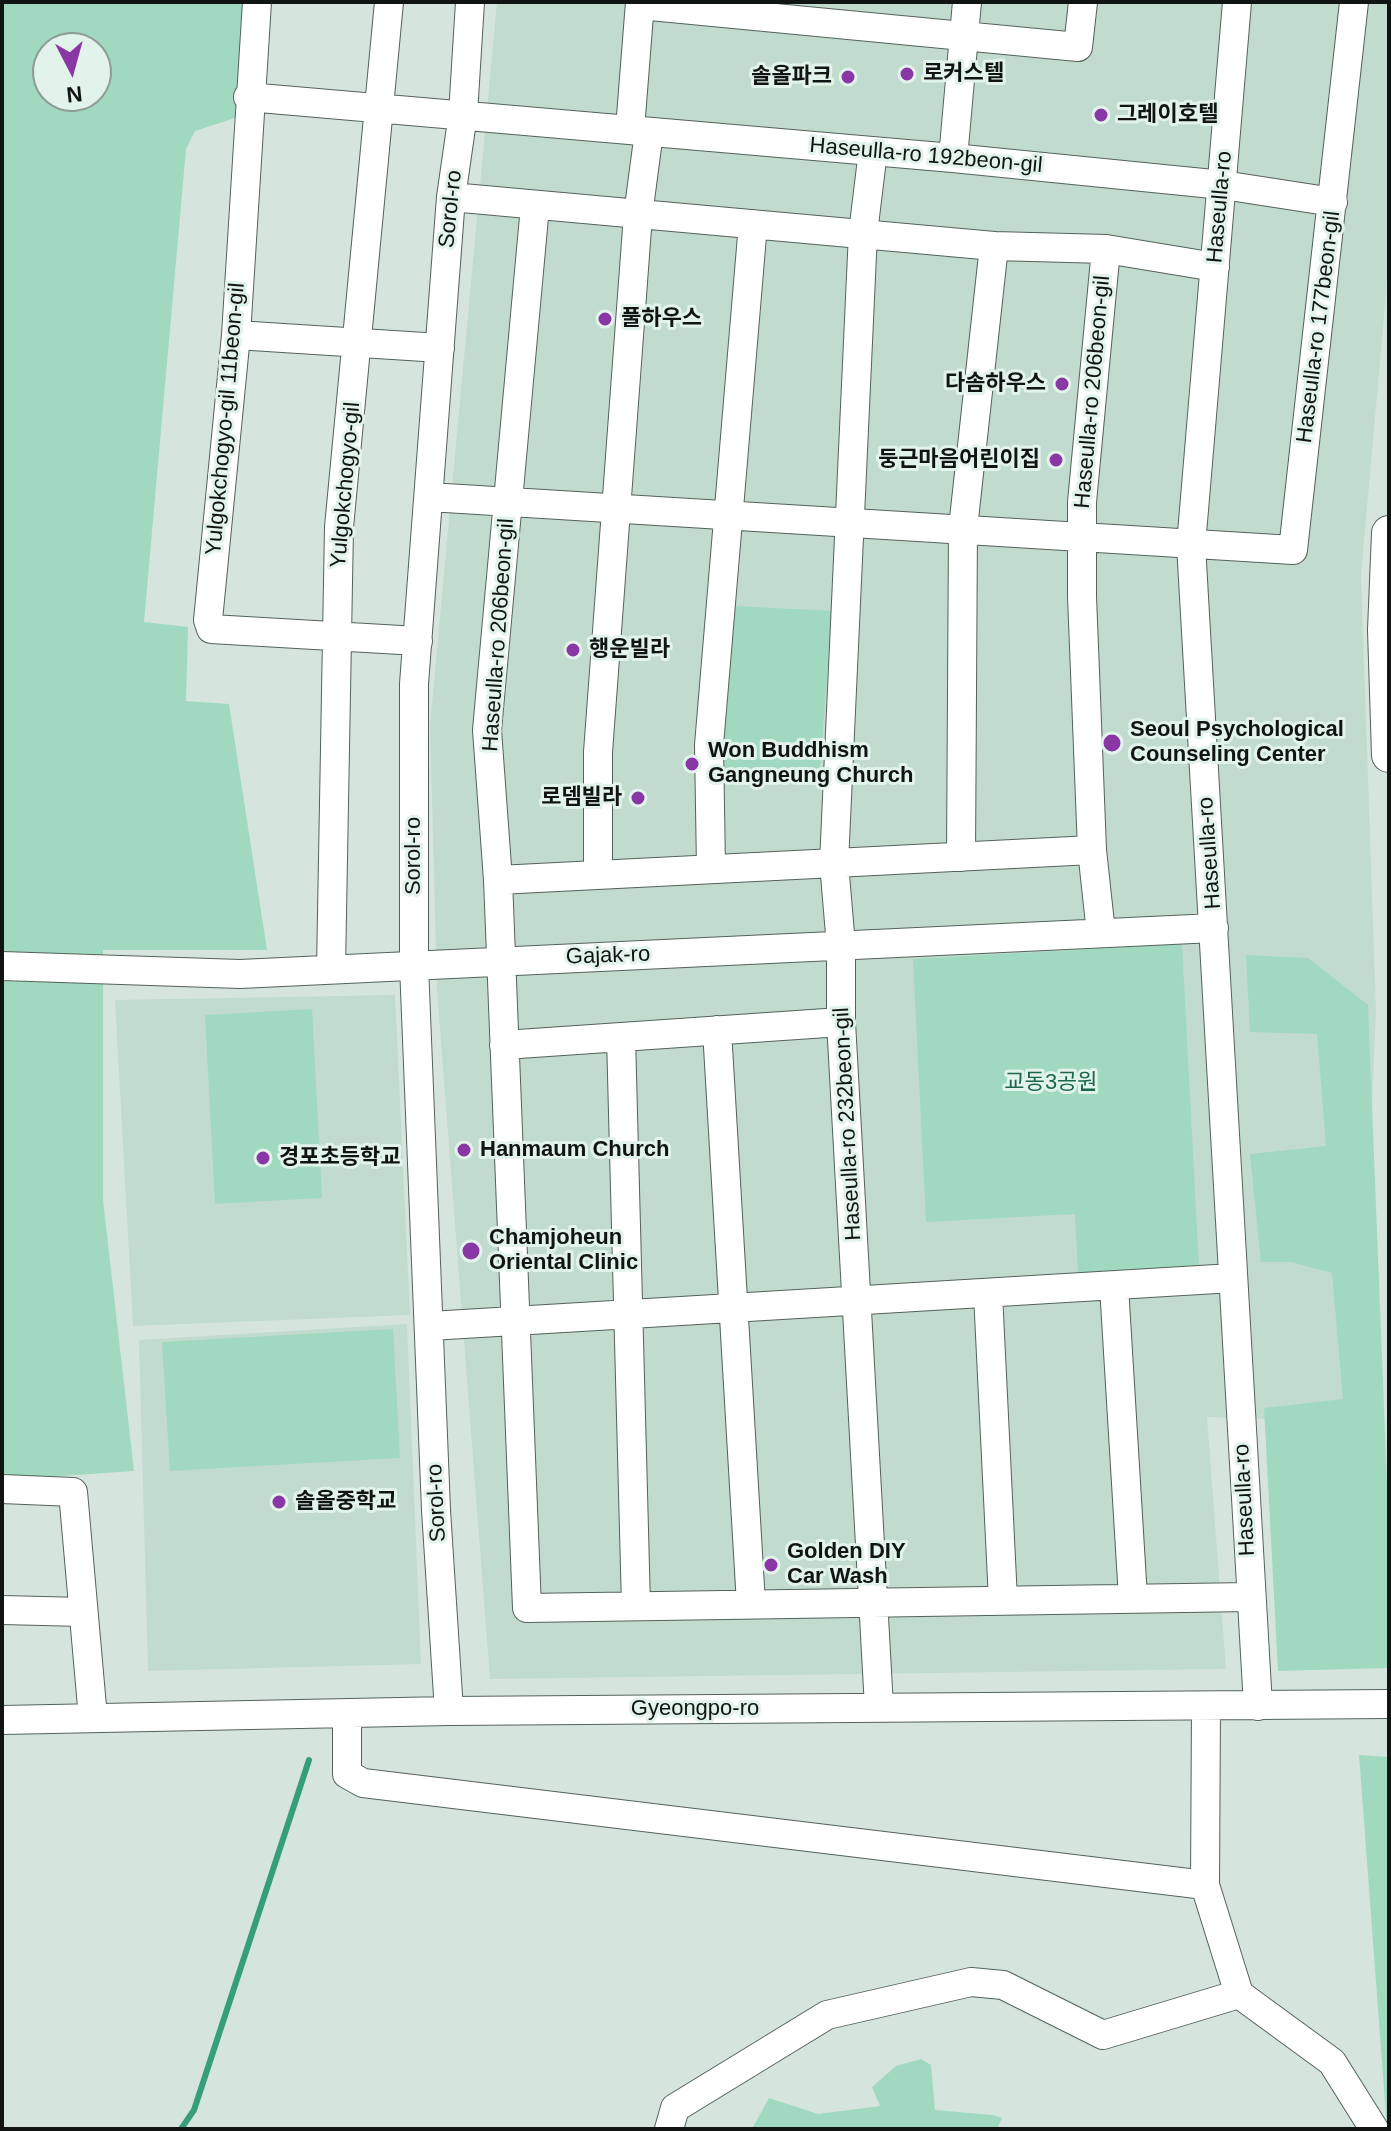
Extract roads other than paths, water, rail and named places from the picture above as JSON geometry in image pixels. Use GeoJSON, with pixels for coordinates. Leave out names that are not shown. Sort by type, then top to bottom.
{"type":"FeatureCollection","features":[{"type":"Feature","properties":{"kind":"main road"},"geometry":{"type":"LineString","coordinates":[[1389,533],[1385,630],[1389,755]]}},
{"type":"Feature","properties":{"kind":"street","name":"Yulgokchogyo-gil 11beon-gil"},"geometry":{"type":"LineString","coordinates":[[257,2],[248,97],[236,335],[208,620],[211,629],[418,641]]}},
{"type":"Feature","properties":{"kind":"street","name":"Yulgokchogyo-gil"},"geometry":{"type":"LineString","coordinates":[[331,969],[339,527],[359,343],[389,2]]}},
{"type":"Feature","properties":{"kind":"street","name":"Sorol-ro"},"geometry":{"type":"LineString","coordinates":[[449,1711],[436,1510],[414,965],[418,641],[451,197],[463,114],[470,2]]}},
{"type":"Feature","properties":{"kind":"street"},"geometry":{"type":"LineString","coordinates":[[953,158],[967,2]]}},
{"type":"Feature","properties":{"kind":"street"},"geometry":{"type":"LineString","coordinates":[[598,875],[598,752],[638,215],[640,3],[795,11],[964,37],[1078,47],[1083,2]]}},
{"type":"Feature","properties":{"kind":"street","name":"Haseulla-ro"},"geometry":{"type":"LineString","coordinates":[[1237,2],[1191,545],[1258,1706]]}},
{"type":"Feature","properties":{"kind":"street","name":"Haseulla-ro 177beon-gil"},"geometry":{"type":"LineString","coordinates":[[1191,545],[1293,550],[1354,2]]}},
{"type":"Feature","properties":{"kind":"street","name":"Haseulla-ro 192beon-gil"},"geometry":{"type":"LineString","coordinates":[[248,97],[953,158],[1223,185],[1333,202]]}},
{"type":"Feature","properties":{"kind":"street"},"geometry":{"type":"LineString","coordinates":[[841,946],[834,863],[863,233],[873,151]]}},
{"type":"Feature","properties":{"kind":"street"},"geometry":{"type":"LineString","coordinates":[[451,197],[994,246],[1106,249],[1215,267]]}},
{"type":"Feature","properties":{"kind":"street","name":"Haseulla-ro 206beon-gil"},"geometry":{"type":"LineString","coordinates":[[500,960],[498,880],[487,730],[535,206]]}},
{"type":"Feature","properties":{"kind":"street"},"geometry":{"type":"LineString","coordinates":[[711,869],[709,745],[753,224]]}},
{"type":"Feature","properties":{"kind":"street"},"geometry":{"type":"LineString","coordinates":[[961,857],[963,528],[994,246]]}},
{"type":"Feature","properties":{"kind":"street","name":"Haseulla-ro 206beon-gil"},"geometry":{"type":"LineString","coordinates":[[1101,933],[1092,850],[1082,535],[1106,249]]}},
{"type":"Feature","properties":{"kind":"street"},"geometry":{"type":"LineString","coordinates":[[236,335],[440,348]]}},
{"type":"Feature","properties":{"kind":"street","name":"Haseulla-ro 206beon-gil"},"geometry":{"type":"LineString","coordinates":[[429,497],[1082,535],[1191,545]]}},
{"type":"Feature","properties":{"kind":"street"},"geometry":{"type":"LineString","coordinates":[[498,880],[1092,850]]}},
{"type":"Feature","properties":{"kind":"street","name":"Gajak-ro"},"geometry":{"type":"LineString","coordinates":[[2,966],[240,974],[1214,928]]}},
{"type":"Feature","properties":{"kind":"street","name":"Haseulla-ro 232beon-gil"},"geometry":{"type":"LineString","coordinates":[[841,946],[841,1022],[879,1707]]}},
{"type":"Feature","properties":{"kind":"street"},"geometry":{"type":"LineString","coordinates":[[500,960],[527,1608],[1250,1597]]}},
{"type":"Feature","properties":{"kind":"street"},"geometry":{"type":"LineString","coordinates":[[504,1045],[841,1022]]}},
{"type":"Feature","properties":{"kind":"street"},"geometry":{"type":"LineString","coordinates":[[717,1030],[751,1604]]}},
{"type":"Feature","properties":{"kind":"street"},"geometry":{"type":"LineString","coordinates":[[621,1037],[636,1606]]}},
{"type":"Feature","properties":{"kind":"street"},"geometry":{"type":"LineString","coordinates":[[430,1326],[1233,1278]]}},
{"type":"Feature","properties":{"kind":"street"},"geometry":{"type":"LineString","coordinates":[[1114,1286],[1133,1598]]}},
{"type":"Feature","properties":{"kind":"street"},"geometry":{"type":"LineString","coordinates":[[988,1294],[1003,1600]]}},
{"type":"Feature","properties":{"kind":"street"},"geometry":{"type":"LineString","coordinates":[[2,1489],[73,1492],[93,1718]]}},
{"type":"Feature","properties":{"kind":"street"},"geometry":{"type":"LineString","coordinates":[[2,1610],[83,1612]]}},
{"type":"Feature","properties":{"kind":"street","name":"Gyeongpo-ro"},"geometry":{"type":"LineString","coordinates":[[2,1720],[449,1711],[1389,1704]]}},
{"type":"Feature","properties":{"kind":"street"},"geometry":{"type":"LineString","coordinates":[[1206,1706],[1205,1885],[1239,1994],[1332,2062],[1374,2129]]}},
{"type":"Feature","properties":{"kind":"street"},"geometry":{"type":"LineString","coordinates":[[347,1715],[347,1774],[363,1783],[1205,1885]]}},
{"type":"Feature","properties":{"kind":"street"},"geometry":{"type":"LineString","coordinates":[[669,2129],[675,2108],[827,2015],[971,1982],[1003,1985],[1103,2035],[1239,1994]]}},
{"type":"Feature","properties":{"kind":"waterway"},"geometry":{"type":"LineString","coordinates":[[181,2129],[194,2110],[309,1760]]}},
{"type":"Feature","properties":{"kind":"place","name":"로커스텔"},"geometry":{"type":"Point","coordinates":[907,74]}},
{"type":"Feature","properties":{"kind":"place","name":"솔올파크"},"geometry":{"type":"Point","coordinates":[848,77]}},
{"type":"Feature","properties":{"kind":"place","name":"그레이호텔"},"geometry":{"type":"Point","coordinates":[1101,115]}},
{"type":"Feature","properties":{"kind":"place","name":"풀하우스"},"geometry":{"type":"Point","coordinates":[605,319]}},
{"type":"Feature","properties":{"kind":"place","name":"다솜하우스"},"geometry":{"type":"Point","coordinates":[1062,384]}},
{"type":"Feature","properties":{"kind":"place","name":"둥근마음어린이집"},"geometry":{"type":"Point","coordinates":[1056,460]}},
{"type":"Feature","properties":{"kind":"place","name":"행운빌라"},"geometry":{"type":"Point","coordinates":[573,650]}},
{"type":"Feature","properties":{"kind":"place","name":"Seoul Psychological Counseling Center"},"geometry":{"type":"Point","coordinates":[1112,743]}},
{"type":"Feature","properties":{"kind":"place","name":"Won Buddhism Gangneung Church"},"geometry":{"type":"Point","coordinates":[692,764]}},
{"type":"Feature","properties":{"kind":"place","name":"로뎀빌라"},"geometry":{"type":"Point","coordinates":[638,798]}},
{"type":"Feature","properties":{"kind":"place","name":"Hanmaum Church"},"geometry":{"type":"Point","coordinates":[464,1150]}},
{"type":"Feature","properties":{"kind":"place","name":"경포초등학교"},"geometry":{"type":"Point","coordinates":[263,1158]}},
{"type":"Feature","properties":{"kind":"place","name":"Chamjoheun Oriental Clinic"},"geometry":{"type":"Point","coordinates":[471,1251]}},
{"type":"Feature","properties":{"kind":"place","name":"솔올중학교"},"geometry":{"type":"Point","coordinates":[279,1502]}},
{"type":"Feature","properties":{"kind":"place","name":"Golden DIY Car Wash"},"geometry":{"type":"Point","coordinates":[771,1565]}},
{"type":"Feature","properties":{"kind":"park label","name":"교동3공원"},"geometry":{"type":"Point","coordinates":[1051,1083]}}]}
